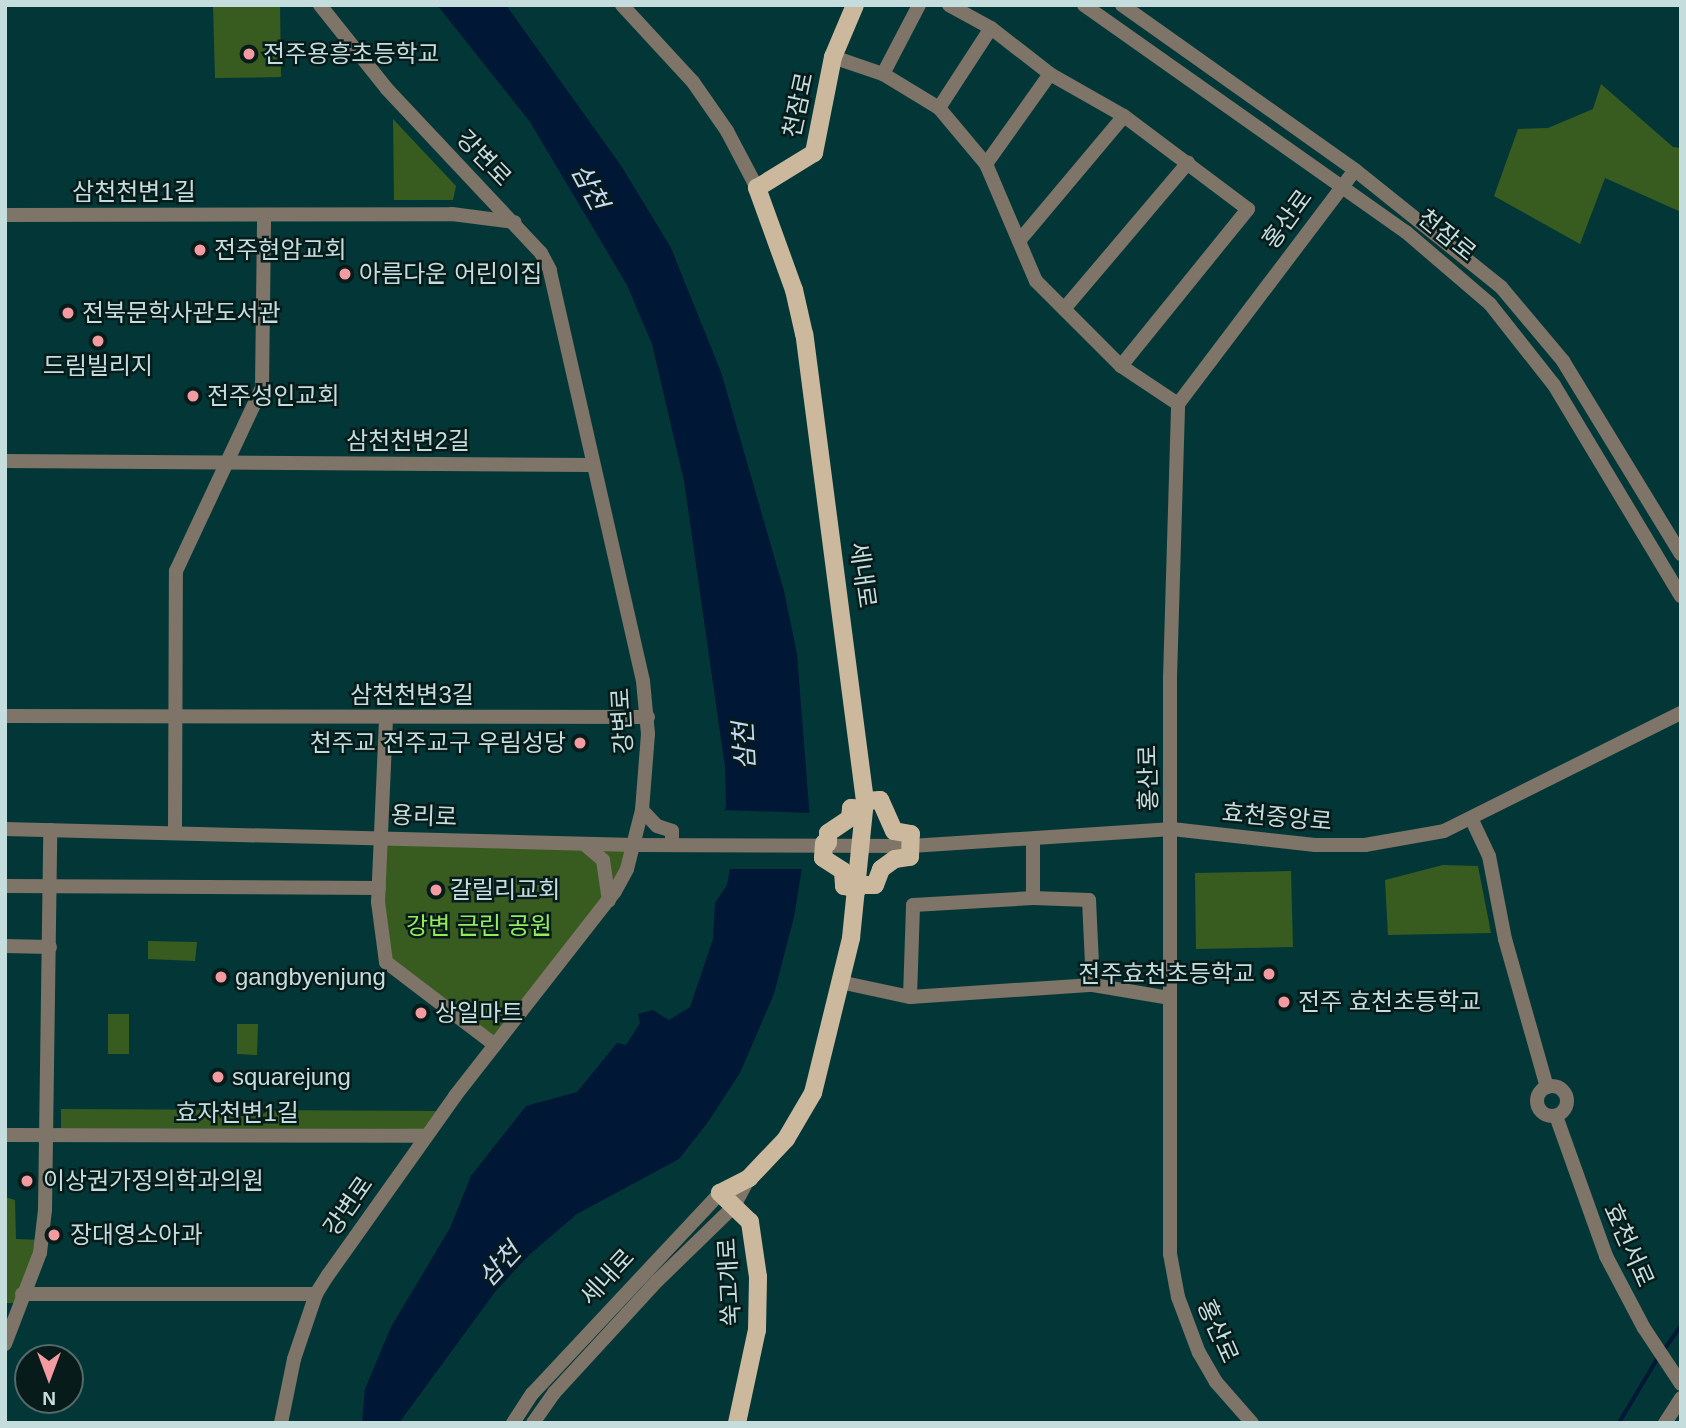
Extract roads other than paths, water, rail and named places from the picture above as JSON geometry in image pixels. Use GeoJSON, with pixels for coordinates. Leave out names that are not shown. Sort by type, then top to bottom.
{"type":"FeatureCollection","features":[{"type":"Feature","properties":{"kind":"main road","name":"천잠로"},"geometry":{"type":"LineString","coordinates":[[757,188],[814,153],[833,57],[855,5]]}},
{"type":"Feature","properties":{"kind":"main road","name":"세내로"},"geometry":{"type":"LineString","coordinates":[[720,1193],[749,1178],[786,1139],[813,1093],[840,982],[858,887],[864,805],[804,334],[794,290],[757,188]]}},
{"type":"Feature","properties":{"kind":"main road"},"geometry":{"type":"LineString","coordinates":[[880,800],[894,831],[912,834],[910,857],[895,859],[881,869],[875,885],[844,886],[839,867],[824,858],[831,843],[828,832],[850,818],[851,808],[864,805],[880,800]]}},
{"type":"Feature","properties":{"kind":"main road","name":"쑥고개로"},"geometry":{"type":"LineString","coordinates":[[720,1193],[750,1222],[758,1277],[757,1330],[737,1423]]}},
{"type":"Feature","properties":{"kind":"street","name":"강변로"},"geometry":{"type":"LineString","coordinates":[[281,1423],[294,1359],[316,1294],[426,1136],[609,901],[637,845],[645,811],[648,718],[550,270],[514,222],[387,89],[320,5]]}},
{"type":"Feature","properties":{"kind":"street","name":"세내로"},"geometry":{"type":"LineString","coordinates":[[622,5],[693,82],[757,188]]}},
{"type":"Feature","properties":{"kind":"street"},"geometry":{"type":"LineString","coordinates":[[883,74],[919,5]]}},
{"type":"Feature","properties":{"kind":"street"},"geometry":{"type":"LineString","coordinates":[[950,5],[991,28],[1050,74],[1124,116],[1248,209],[1121,366]]}},
{"type":"Feature","properties":{"kind":"street","name":"천잠로"},"geometry":{"type":"LineString","coordinates":[[1084,5],[1406,232],[1490,304],[1554,385],[1681,596]]}},
{"type":"Feature","properties":{"kind":"street","name":"천잠로"},"geometry":{"type":"LineString","coordinates":[[1122,5],[1355,170],[1501,287],[1540,329],[1681,554]]}},
{"type":"Feature","properties":{"kind":"street"},"geometry":{"type":"LineString","coordinates":[[939,108],[991,28]]}},
{"type":"Feature","properties":{"kind":"street"},"geometry":{"type":"LineString","coordinates":[[833,57],[883,74],[939,108],[986,164],[1036,281],[1121,366],[1178,404]]}},
{"type":"Feature","properties":{"kind":"street"},"geometry":{"type":"LineString","coordinates":[[986,164],[1050,74]]}},
{"type":"Feature","properties":{"kind":"street"},"geometry":{"type":"LineString","coordinates":[[1019,241],[1124,116]]}},
{"type":"Feature","properties":{"kind":"street"},"geometry":{"type":"LineString","coordinates":[[1064,309],[1188,163]]}},
{"type":"Feature","properties":{"kind":"street","name":"홍산로"},"geometry":{"type":"LineString","coordinates":[[1252,1423],[1216,1381],[1199,1353],[1178,1297],[1170,1254],[1170,664],[1178,404],[1339,186],[1355,170]]}},
{"type":"Feature","properties":{"kind":"street","name":"삼천천변1길"},"geometry":{"type":"LineString","coordinates":[[5,215],[452,214],[514,222]]}},
{"type":"Feature","properties":{"kind":"street"},"geometry":{"type":"LineString","coordinates":[[175,831],[176,571],[262,387],[264,215]]}},
{"type":"Feature","properties":{"kind":"street","name":"삼천천변2길"},"geometry":{"type":"LineString","coordinates":[[5,461],[591,465]]}},
{"type":"Feature","properties":{"kind":"street","name":"효천중앙로"},"geometry":{"type":"LineString","coordinates":[[671,843],[862,843],[911,846],[1032,841],[1172,829],[1315,845],[1366,845],[1418,838],[1471,818],[1681,713]]}},
{"type":"Feature","properties":{"kind":"street","name":"삼천천변3길"},"geometry":{"type":"LineString","coordinates":[[5,716],[648,718]]}},
{"type":"Feature","properties":{"kind":"street"},"geometry":{"type":"LineString","coordinates":[[386,719],[379,888],[386,962],[495,1045]]}},
{"type":"Feature","properties":{"kind":"street"},"geometry":{"type":"LineString","coordinates":[[645,811],[657,826],[672,831],[671,843]]}},
{"type":"Feature","properties":{"kind":"street"},"geometry":{"type":"LineString","coordinates":[[1471,818],[1489,856],[1505,939],[1547,1087],[1537,1103],[1546,1115],[1556,1116],[1566,1106],[1566,1097],[1556,1087],[1547,1087]]}},
{"type":"Feature","properties":{"kind":"street","name":"용리로"},"geometry":{"type":"LineString","coordinates":[[5,829],[175,831],[584,844],[671,843]]}},
{"type":"Feature","properties":{"kind":"street"},"geometry":{"type":"LineString","coordinates":[[5,1344],[40,1252],[47,1135],[50,830]]}},
{"type":"Feature","properties":{"kind":"street"},"geometry":{"type":"LineString","coordinates":[[1032,841],[1033,898]]}},
{"type":"Feature","properties":{"kind":"street"},"geometry":{"type":"LineString","coordinates":[[584,844],[603,860],[609,901]]}},
{"type":"Feature","properties":{"kind":"street"},"geometry":{"type":"LineString","coordinates":[[5,886],[379,888]]}},
{"type":"Feature","properties":{"kind":"street"},"geometry":{"type":"LineString","coordinates":[[910,997],[913,905],[1033,898],[1089,901],[1093,985]]}},
{"type":"Feature","properties":{"kind":"street"},"geometry":{"type":"LineString","coordinates":[[5,946],[50,947]]}},
{"type":"Feature","properties":{"kind":"street"},"geometry":{"type":"LineString","coordinates":[[840,982],[910,997],[1093,985],[1169,998]]}},
{"type":"Feature","properties":{"kind":"street","name":"효천서로"},"geometry":{"type":"LineString","coordinates":[[1556,1116],[1606,1256],[1644,1328],[1678,1379]]}},
{"type":"Feature","properties":{"kind":"street","name":"효자천변1길"},"geometry":{"type":"LineString","coordinates":[[5,1135],[426,1136]]}},
{"type":"Feature","properties":{"kind":"street","name":"세내로"},"geometry":{"type":"LineString","coordinates":[[533,1423],[554,1393],[647,1291],[734,1206],[749,1178]]}},
{"type":"Feature","properties":{"kind":"street","name":"세내로"},"geometry":{"type":"LineString","coordinates":[[513,1423],[532,1394],[720,1193]]}},
{"type":"Feature","properties":{"kind":"street"},"geometry":{"type":"LineString","coordinates":[[22,1294],[316,1294]]}},
{"type":"Feature","properties":{"kind":"street"},"geometry":{"type":"LineString","coordinates":[[1665,1423],[1681,1398]]}},
{"type":"Feature","properties":{"kind":"water","name":"삼천"},"geometry":{"type":"Polygon","coordinates":[[[437,5],[506,5],[622,167],[671,248],[721,372],[784,591],[797,654],[810,820],[794,917],[774,994],[740,1073],[708,1122],[679,1159],[577,1214],[529,1255],[495,1292],[399,1423],[362,1423],[365,1389],[391,1327],[450,1228],[471,1176],[526,1106],[577,1092],[617,1043],[626,1045],[640,1023],[638,1014],[653,1010],[669,1020],[690,1007],[713,939],[715,903],[727,885],[730,868],[716,844],[726,805],[725,767],[684,481],[652,344],[627,285],[530,122],[437,5]]]}},
{"type":"Feature","properties":{"kind":"waterway"},"geometry":{"type":"LineString","coordinates":[[1664,1350],[1681,1326]]}},
{"type":"Feature","properties":{"kind":"waterway"},"geometry":{"type":"LineString","coordinates":[[1619,1423],[1659,1356]]}},
{"type":"Feature","properties":{"kind":"place","name":"전주용흥초등학교"},"geometry":{"type":"Point","coordinates":[249,54]}},
{"type":"Feature","properties":{"kind":"place","name":"전주현암교회"},"geometry":{"type":"Point","coordinates":[200,250]}},
{"type":"Feature","properties":{"kind":"place","name":"아름다운 어린이집"},"geometry":{"type":"Point","coordinates":[345,274]}},
{"type":"Feature","properties":{"kind":"place","name":"전북문학사관도서관"},"geometry":{"type":"Point","coordinates":[68,313]}},
{"type":"Feature","properties":{"kind":"place","name":"드림빌리지"},"geometry":{"type":"Point","coordinates":[98,341]}},
{"type":"Feature","properties":{"kind":"place","name":"전주성인교회"},"geometry":{"type":"Point","coordinates":[193,396]}},
{"type":"Feature","properties":{"kind":"place","name":"천주교 전주교구 우림성당"},"geometry":{"type":"Point","coordinates":[580,743]}},
{"type":"Feature","properties":{"kind":"place","name":"갈릴리교회"},"geometry":{"type":"Point","coordinates":[436,890]}},
{"type":"Feature","properties":{"kind":"place","name":"전주효천초등학교"},"geometry":{"type":"Point","coordinates":[1269,974]}},
{"type":"Feature","properties":{"kind":"place","name":"gangbyenjung"},"geometry":{"type":"Point","coordinates":[221,977]}},
{"type":"Feature","properties":{"kind":"place","name":"전주 효천초등학교"},"geometry":{"type":"Point","coordinates":[1284,1002]}},
{"type":"Feature","properties":{"kind":"place","name":"상일마트"},"geometry":{"type":"Point","coordinates":[421,1013]}},
{"type":"Feature","properties":{"kind":"place","name":"squarejung"},"geometry":{"type":"Point","coordinates":[218,1077]}},
{"type":"Feature","properties":{"kind":"place","name":"이상권가정의학과의원"},"geometry":{"type":"Point","coordinates":[27,1181]}},
{"type":"Feature","properties":{"kind":"place","name":"장대영소아과"},"geometry":{"type":"Point","coordinates":[54,1235]}},
{"type":"Feature","properties":{"kind":"park label","name":"강변 근린 공원"},"geometry":{"type":"Point","coordinates":[479,926]}}]}
